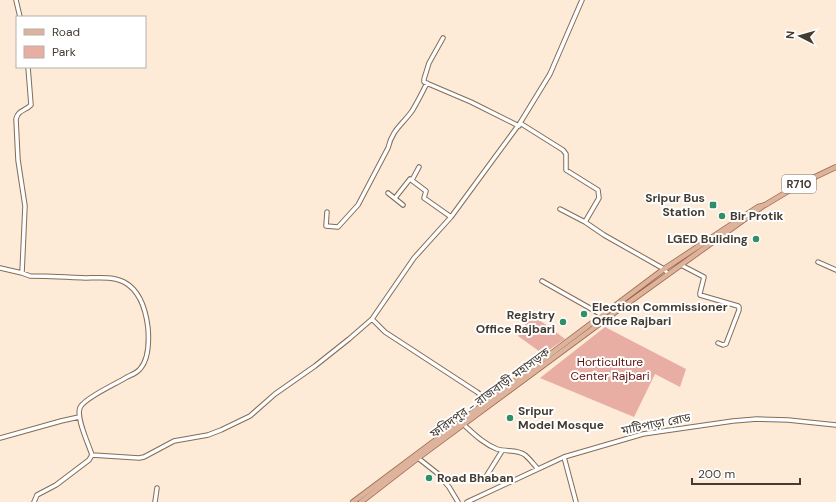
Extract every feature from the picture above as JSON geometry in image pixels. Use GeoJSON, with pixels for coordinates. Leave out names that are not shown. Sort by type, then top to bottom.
{"type":"FeatureCollection","features":[{"type":"Feature","properties":{"kind":"main road","name":"R710"},"geometry":{"type":"LineString","coordinates":[[765,205],[800,184],[836,167]]}},
{"type":"Feature","properties":{"kind":"main road","name":"ফরিদপুর - রাজবাড়ী মহাসড়ক"},"geometry":{"type":"LineString","coordinates":[[361,502],[418,458],[668,274],[765,205]]}},
{"type":"Feature","properties":{"kind":"main road","name":"ফরিদপুর - রাজবাড়ী মহাসড়ক"},"geometry":{"type":"LineString","coordinates":[[353,502],[664,269],[758,207],[765,205]]}},
{"type":"Feature","properties":{"kind":"street"},"geometry":{"type":"LineString","coordinates":[[16,0],[20,16]]}},
{"type":"Feature","properties":{"kind":"street"},"geometry":{"type":"LineString","coordinates":[[92,455],[144,457],[174,441],[202,437],[221,430],[250,416],[275,394],[332,352],[372,319],[414,258],[450,217],[519,125],[550,74],[582,0]]}},
{"type":"Feature","properties":{"kind":"street"},"geometry":{"type":"LineString","coordinates":[[443,38],[429,63],[424,79],[427,83],[519,125],[563,150],[566,154],[566,170],[598,190],[599,198],[585,222]]}},
{"type":"Feature","properties":{"kind":"street"},"geometry":{"type":"LineString","coordinates":[[22,273],[25,206],[19,173],[16,119],[17,114],[21,110],[31,106],[28,68]]}},
{"type":"Feature","properties":{"kind":"street"},"geometry":{"type":"LineString","coordinates":[[326,212],[326,226],[338,227],[358,205],[388,148],[390,138],[394,131],[412,112],[427,83]]}},
{"type":"Feature","properties":{"kind":"street"},"geometry":{"type":"LineString","coordinates":[[395,198],[408,180],[412,180],[419,167]]}},
{"type":"Feature","properties":{"kind":"street"},"geometry":{"type":"LineString","coordinates":[[412,180],[426,191],[424,198],[450,217]]}},
{"type":"Feature","properties":{"kind":"street"},"geometry":{"type":"LineString","coordinates":[[388,193],[403,205]]}},
{"type":"Feature","properties":{"kind":"street"},"geometry":{"type":"LineString","coordinates":[[560,209],[585,222],[604,235],[664,269],[668,274]]}},
{"type":"Feature","properties":{"kind":"street"},"geometry":{"type":"LineString","coordinates":[[818,262],[836,270]]}},
{"type":"Feature","properties":{"kind":"street"},"geometry":{"type":"LineString","coordinates":[[681,265],[704,277],[700,295],[739,307],[726,344],[723,345],[718,343]]}},
{"type":"Feature","properties":{"kind":"street"},"geometry":{"type":"LineString","coordinates":[[0,268],[30,276],[98,277],[123,282],[134,291],[141,300],[146,314],[148,334],[145,361],[140,370],[90,398],[81,406],[79,411],[79,417],[92,455]]}},
{"type":"Feature","properties":{"kind":"street"},"geometry":{"type":"LineString","coordinates":[[542,281],[602,315]]}},
{"type":"Feature","properties":{"kind":"street"},"geometry":{"type":"LineString","coordinates":[[372,319],[385,332],[477,392],[488,401]]}},
{"type":"Feature","properties":{"kind":"street"},"geometry":{"type":"LineString","coordinates":[[0,438],[79,417]]}},
{"type":"Feature","properties":{"kind":"street","name":"মাটিপাড়া রোড"},"geometry":{"type":"LineString","coordinates":[[467,502],[564,457],[643,434],[733,421],[788,420],[836,425]]}},
{"type":"Feature","properties":{"kind":"street"},"geometry":{"type":"LineString","coordinates":[[464,425],[481,440],[495,448],[502,451],[522,453],[538,469]]}},
{"type":"Feature","properties":{"kind":"street"},"geometry":{"type":"LineString","coordinates":[[487,475],[502,451]]}},
{"type":"Feature","properties":{"kind":"street"},"geometry":{"type":"LineString","coordinates":[[34,502],[38,495],[56,485],[89,460],[92,455]]}},
{"type":"Feature","properties":{"kind":"street"},"geometry":{"type":"LineString","coordinates":[[564,457],[576,502]]}},
{"type":"Feature","properties":{"kind":"street"},"geometry":{"type":"LineString","coordinates":[[418,458],[437,473],[449,487],[458,502]]}},
{"type":"Feature","properties":{"kind":"street"},"geometry":{"type":"LineString","coordinates":[[156,502],[157,488]]}},
{"type":"Feature","properties":{"kind":"green space"},"geometry":{"type":"Polygon","coordinates":[[[531,315],[565,339],[543,354],[518,336],[531,315]]]}},
{"type":"Feature","properties":{"kind":"green space","name":"Horticulture Center Rajbari"},"geometry":{"type":"Polygon","coordinates":[[[605,327],[686,369],[680,387],[655,374],[634,417],[540,378],[605,327]]]}},
{"type":"Feature","properties":{"kind":"place","name":"Sripur Bus Station"},"geometry":{"type":"Point","coordinates":[713,205]}},
{"type":"Feature","properties":{"kind":"place","name":"Bir Protik"},"geometry":{"type":"Point","coordinates":[722,216]}},
{"type":"Feature","properties":{"kind":"place","name":"LGED Buliding"},"geometry":{"type":"Point","coordinates":[756,239]}},
{"type":"Feature","properties":{"kind":"place","name":"Election Commissioner Office Rajbari"},"geometry":{"type":"Point","coordinates":[584,314]}},
{"type":"Feature","properties":{"kind":"place","name":"Registry Office Rajbari"},"geometry":{"type":"Point","coordinates":[563,322]}},
{"type":"Feature","properties":{"kind":"place","name":"Sripur Model Mosque"},"geometry":{"type":"Point","coordinates":[510,418]}},
{"type":"Feature","properties":{"kind":"place","name":"Road Bhaban"},"geometry":{"type":"Point","coordinates":[429,478]}}]}
